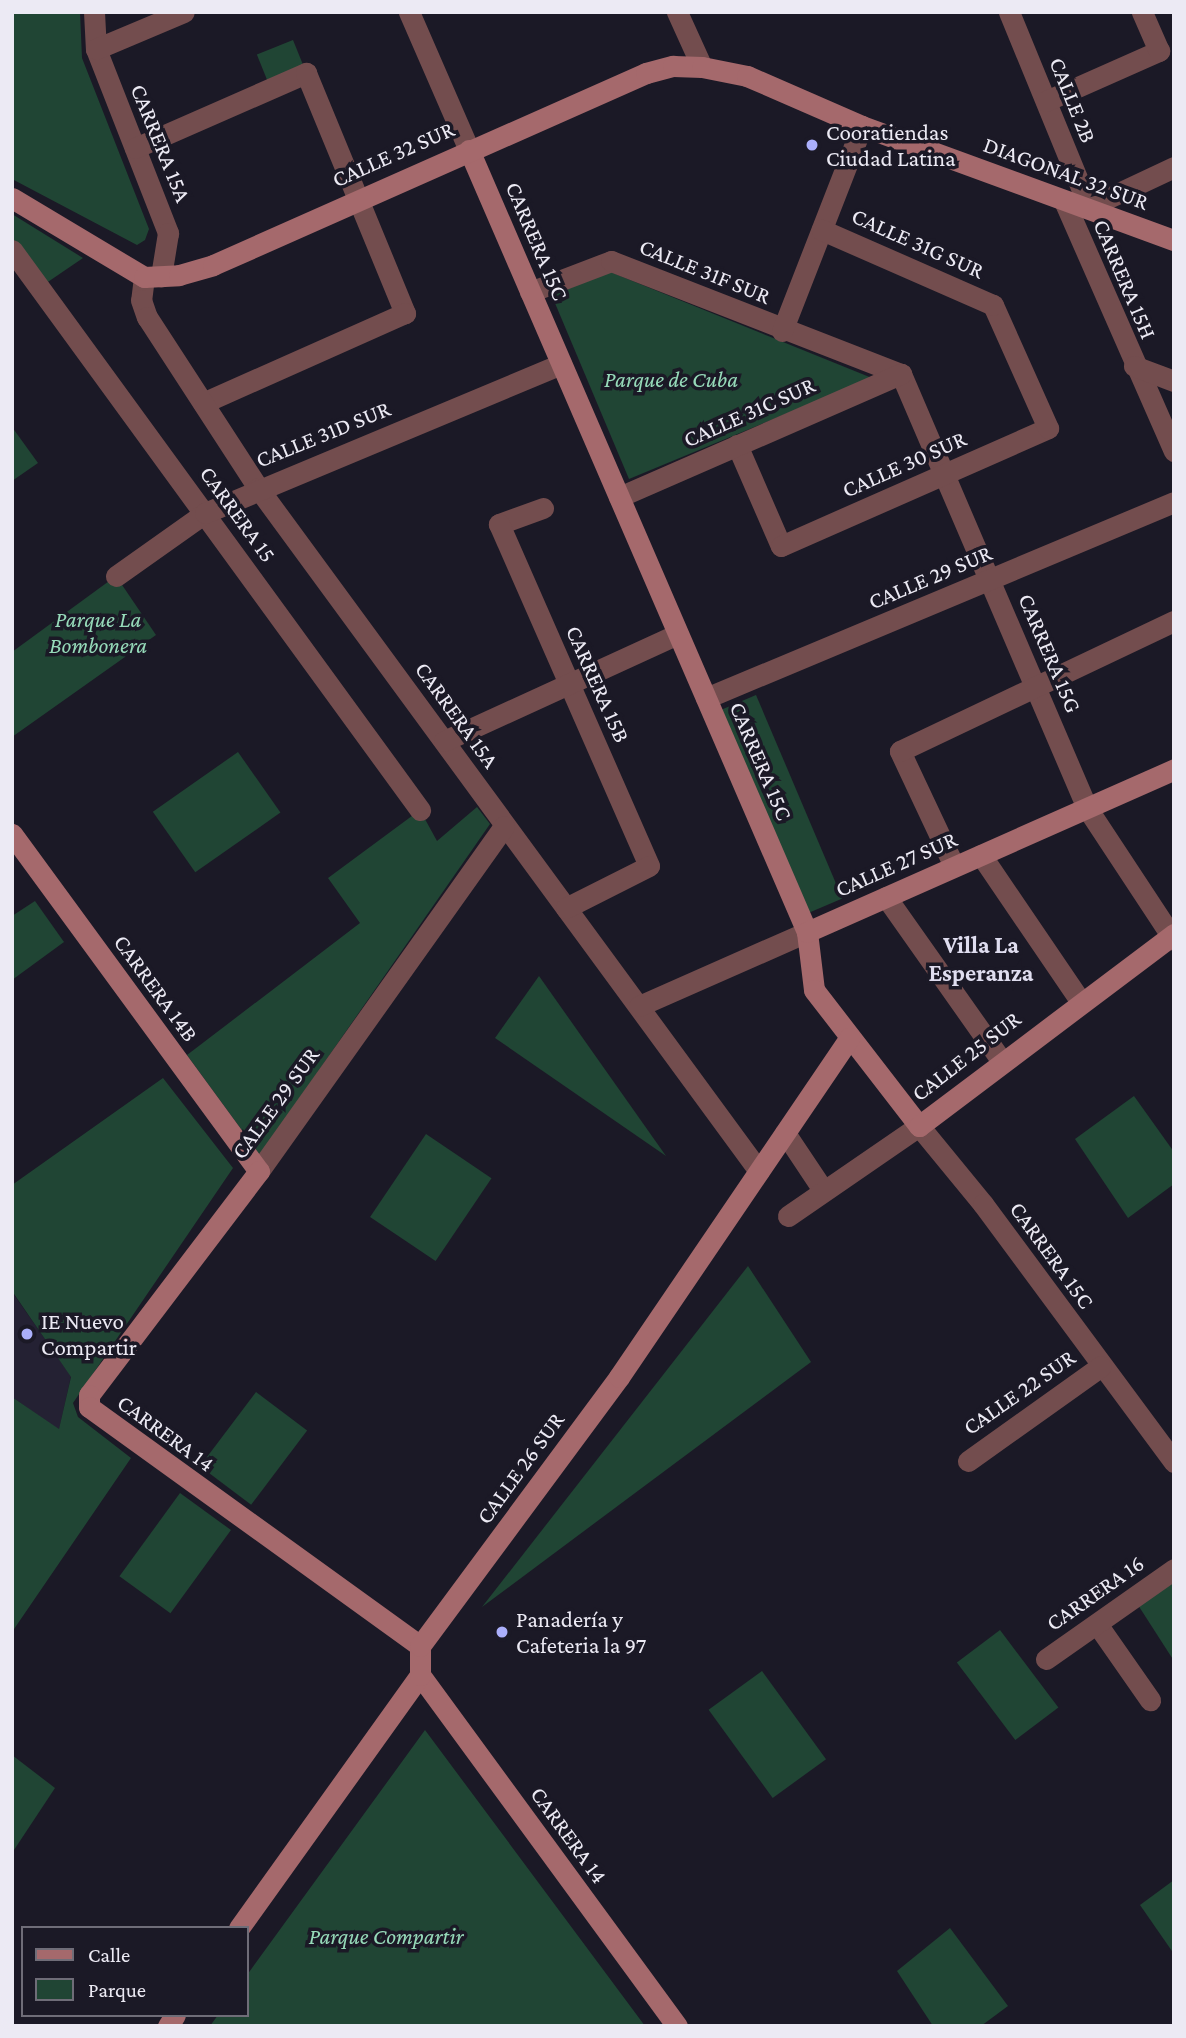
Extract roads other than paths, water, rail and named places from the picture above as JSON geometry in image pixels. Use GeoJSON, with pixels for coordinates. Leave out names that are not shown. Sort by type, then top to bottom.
{"type":"FeatureCollection","features":[{"type":"Feature","properties":{"kind":"street","name":"CARRERA 15A"},"geometry":{"type":"LineString","coordinates":[[94,12],[96,49],[168,233],[141,300],[147,317],[258,488],[444,741],[503,827],[639,1006],[759,1171]]}},
{"type":"Feature","properties":{"kind":"street"},"geometry":{"type":"LineString","coordinates":[[96,49],[184,12]]}},
{"type":"Feature","properties":{"kind":"street","name":"CARRERA 15C"},"geometry":{"type":"LineString","coordinates":[[409,12],[807,932],[814,990],[849,1038],[983,1204],[1174,1462]]}},
{"type":"Feature","properties":{"kind":"street"},"geometry":{"type":"LineString","coordinates":[[677,12],[702,68]]}},
{"type":"Feature","properties":{"kind":"street","name":"CALLE 2B"},"geometry":{"type":"LineString","coordinates":[[1010,12],[1089,207]]}},
{"type":"Feature","properties":{"kind":"street"},"geometry":{"type":"LineString","coordinates":[[1045,101],[1159,51],[1142,12]]}},
{"type":"Feature","properties":{"kind":"street","name":"CALLE 32 SUR"},"geometry":{"type":"LineString","coordinates":[[152,277],[214,265],[359,197],[646,73],[673,66],[702,68]]}},
{"type":"Feature","properties":{"kind":"street","name":"DIAGONAL 32 SUR"},"geometry":{"type":"LineString","coordinates":[[702,68],[747,76],[862,126],[1065,203],[1089,207],[1174,240]]}},
{"type":"Feature","properties":{"kind":"street"},"geometry":{"type":"LineString","coordinates":[[135,148],[306,73],[405,313],[203,403]]}},
{"type":"Feature","properties":{"kind":"street"},"geometry":{"type":"LineString","coordinates":[[782,331],[862,126]]}},
{"type":"Feature","properties":{"kind":"street"},"geometry":{"type":"LineString","coordinates":[[1089,207],[1174,167]]}},
{"type":"Feature","properties":{"kind":"street"},"geometry":{"type":"LineString","coordinates":[[12,198],[152,277]]}},
{"type":"Feature","properties":{"kind":"street","name":"CARRERA 15H"},"geometry":{"type":"LineString","coordinates":[[1065,203],[1134,366],[1174,451]]}},
{"type":"Feature","properties":{"kind":"street","name":"CALLE 31G SUR"},"geometry":{"type":"LineString","coordinates":[[822,230],[993,305],[1048,428]]}},
{"type":"Feature","properties":{"kind":"street","name":"CARRERA 15"},"geometry":{"type":"LineString","coordinates":[[12,250],[419,810]]}},
{"type":"Feature","properties":{"kind":"street","name":"CALLE 31F SUR"},"geometry":{"type":"LineString","coordinates":[[530,292],[611,261],[782,331],[901,374]]}},
{"type":"Feature","properties":{"kind":"street","name":"CALLE 31D SUR"},"geometry":{"type":"LineString","coordinates":[[116,576],[205,513],[258,488],[561,364]]}},
{"type":"Feature","properties":{"kind":"street"},"geometry":{"type":"LineString","coordinates":[[1134,366],[1174,380]]}},
{"type":"Feature","properties":{"kind":"street","name":"CALLE 31C SUR"},"geometry":{"type":"LineString","coordinates":[[619,497],[901,374]]}},
{"type":"Feature","properties":{"kind":"street","name":"CARRERA 15G"},"geometry":{"type":"LineString","coordinates":[[901,374],[1087,808],[1173,937]]}},
{"type":"Feature","properties":{"kind":"street","name":"CALLE 30 SUR"},"geometry":{"type":"LineString","coordinates":[[737,445],[781,547],[946,476],[1048,428]]}},
{"type":"Feature","properties":{"kind":"street","name":"CALLE 29 SUR"},"geometry":{"type":"LineString","coordinates":[[706,698],[1174,502]]}},
{"type":"Feature","properties":{"kind":"street","name":"CARRERA 15B"},"geometry":{"type":"LineString","coordinates":[[543,508],[499,524],[649,866],[566,908]]}},
{"type":"Feature","properties":{"kind":"street"},"geometry":{"type":"LineString","coordinates":[[954,866],[900,751],[1174,621]]}},
{"type":"Feature","properties":{"kind":"street"},"geometry":{"type":"LineString","coordinates":[[444,741],[678,634]]}},
{"type":"Feature","properties":{"kind":"street","name":"CALLE 27 SUR"},"geometry":{"type":"LineString","coordinates":[[639,1006],[1174,769]]}},
{"type":"Feature","properties":{"kind":"street","name":"CALLE 29 SUR"},"geometry":{"type":"LineString","coordinates":[[89,1407],[89,1395],[259,1171],[503,827]]}},
{"type":"Feature","properties":{"kind":"street","name":"CARRERA 14B"},"geometry":{"type":"LineString","coordinates":[[12,834],[259,1171]]}},
{"type":"Feature","properties":{"kind":"street"},"geometry":{"type":"LineString","coordinates":[[981,855],[1081,1002]]}},
{"type":"Feature","properties":{"kind":"street"},"geometry":{"type":"LineString","coordinates":[[886,897],[1002,1060]]}},
{"type":"Feature","properties":{"kind":"street","name":"CALLE 25 SUR"},"geometry":{"type":"LineString","coordinates":[[788,1216],[919,1126],[1002,1060],[1173,937]]}},
{"type":"Feature","properties":{"kind":"street","name":"CALLE 26 SUR"},"geometry":{"type":"LineString","coordinates":[[420,1646],[619,1377],[849,1038]]}},
{"type":"Feature","properties":{"kind":"street"},"geometry":{"type":"LineString","coordinates":[[785,1133],[823,1190]]}},
{"type":"Feature","properties":{"kind":"street","name":"CALLE 22 SUR"},"geometry":{"type":"LineString","coordinates":[[968,1461],[1101,1366]]}},
{"type":"Feature","properties":{"kind":"street","name":"CARRERA 14"},"geometry":{"type":"LineString","coordinates":[[89,1407],[420,1646]]}},
{"type":"Feature","properties":{"kind":"street","name":"CARRERA 16"},"geometry":{"type":"LineString","coordinates":[[1046,1659],[1174,1569]]}},
{"type":"Feature","properties":{"kind":"street"},"geometry":{"type":"LineString","coordinates":[[1097,1624],[1150,1700]]}},
{"type":"Feature","properties":{"kind":"street"},"geometry":{"type":"LineString","coordinates":[[240,1926],[419,1675],[420,1646]]}},
{"type":"Feature","properties":{"kind":"street","name":"CARRERA 14"},"geometry":{"type":"LineString","coordinates":[[419,1675],[677,2026]]}},
{"type":"Feature","properties":{"kind":"place","name":"Cooratiendas Ciudad Latina"},"geometry":{"type":"Point","coordinates":[812,145]}},
{"type":"Feature","properties":{"kind":"place","name":"IE Nuevo Compartir"},"geometry":{"type":"Point","coordinates":[27,1334]}},
{"type":"Feature","properties":{"kind":"place","name":"Panadería y Cafeteria la 97"},"geometry":{"type":"Point","coordinates":[502,1632]}},
{"type":"Feature","properties":{"kind":"district","name":"Villa La Esperanza"},"geometry":{"type":"Point","coordinates":[981,959]}},
{"type":"Feature","properties":{"kind":"park label","name":"Parque de Cuba"},"geometry":{"type":"Point","coordinates":[671,379]}},
{"type":"Feature","properties":{"kind":"park label","name":"Parque La Bombonera"},"geometry":{"type":"Point","coordinates":[98,632]}},
{"type":"Feature","properties":{"kind":"park label","name":"Parque Compartir"},"geometry":{"type":"Point","coordinates":[386,1936]}}]}
